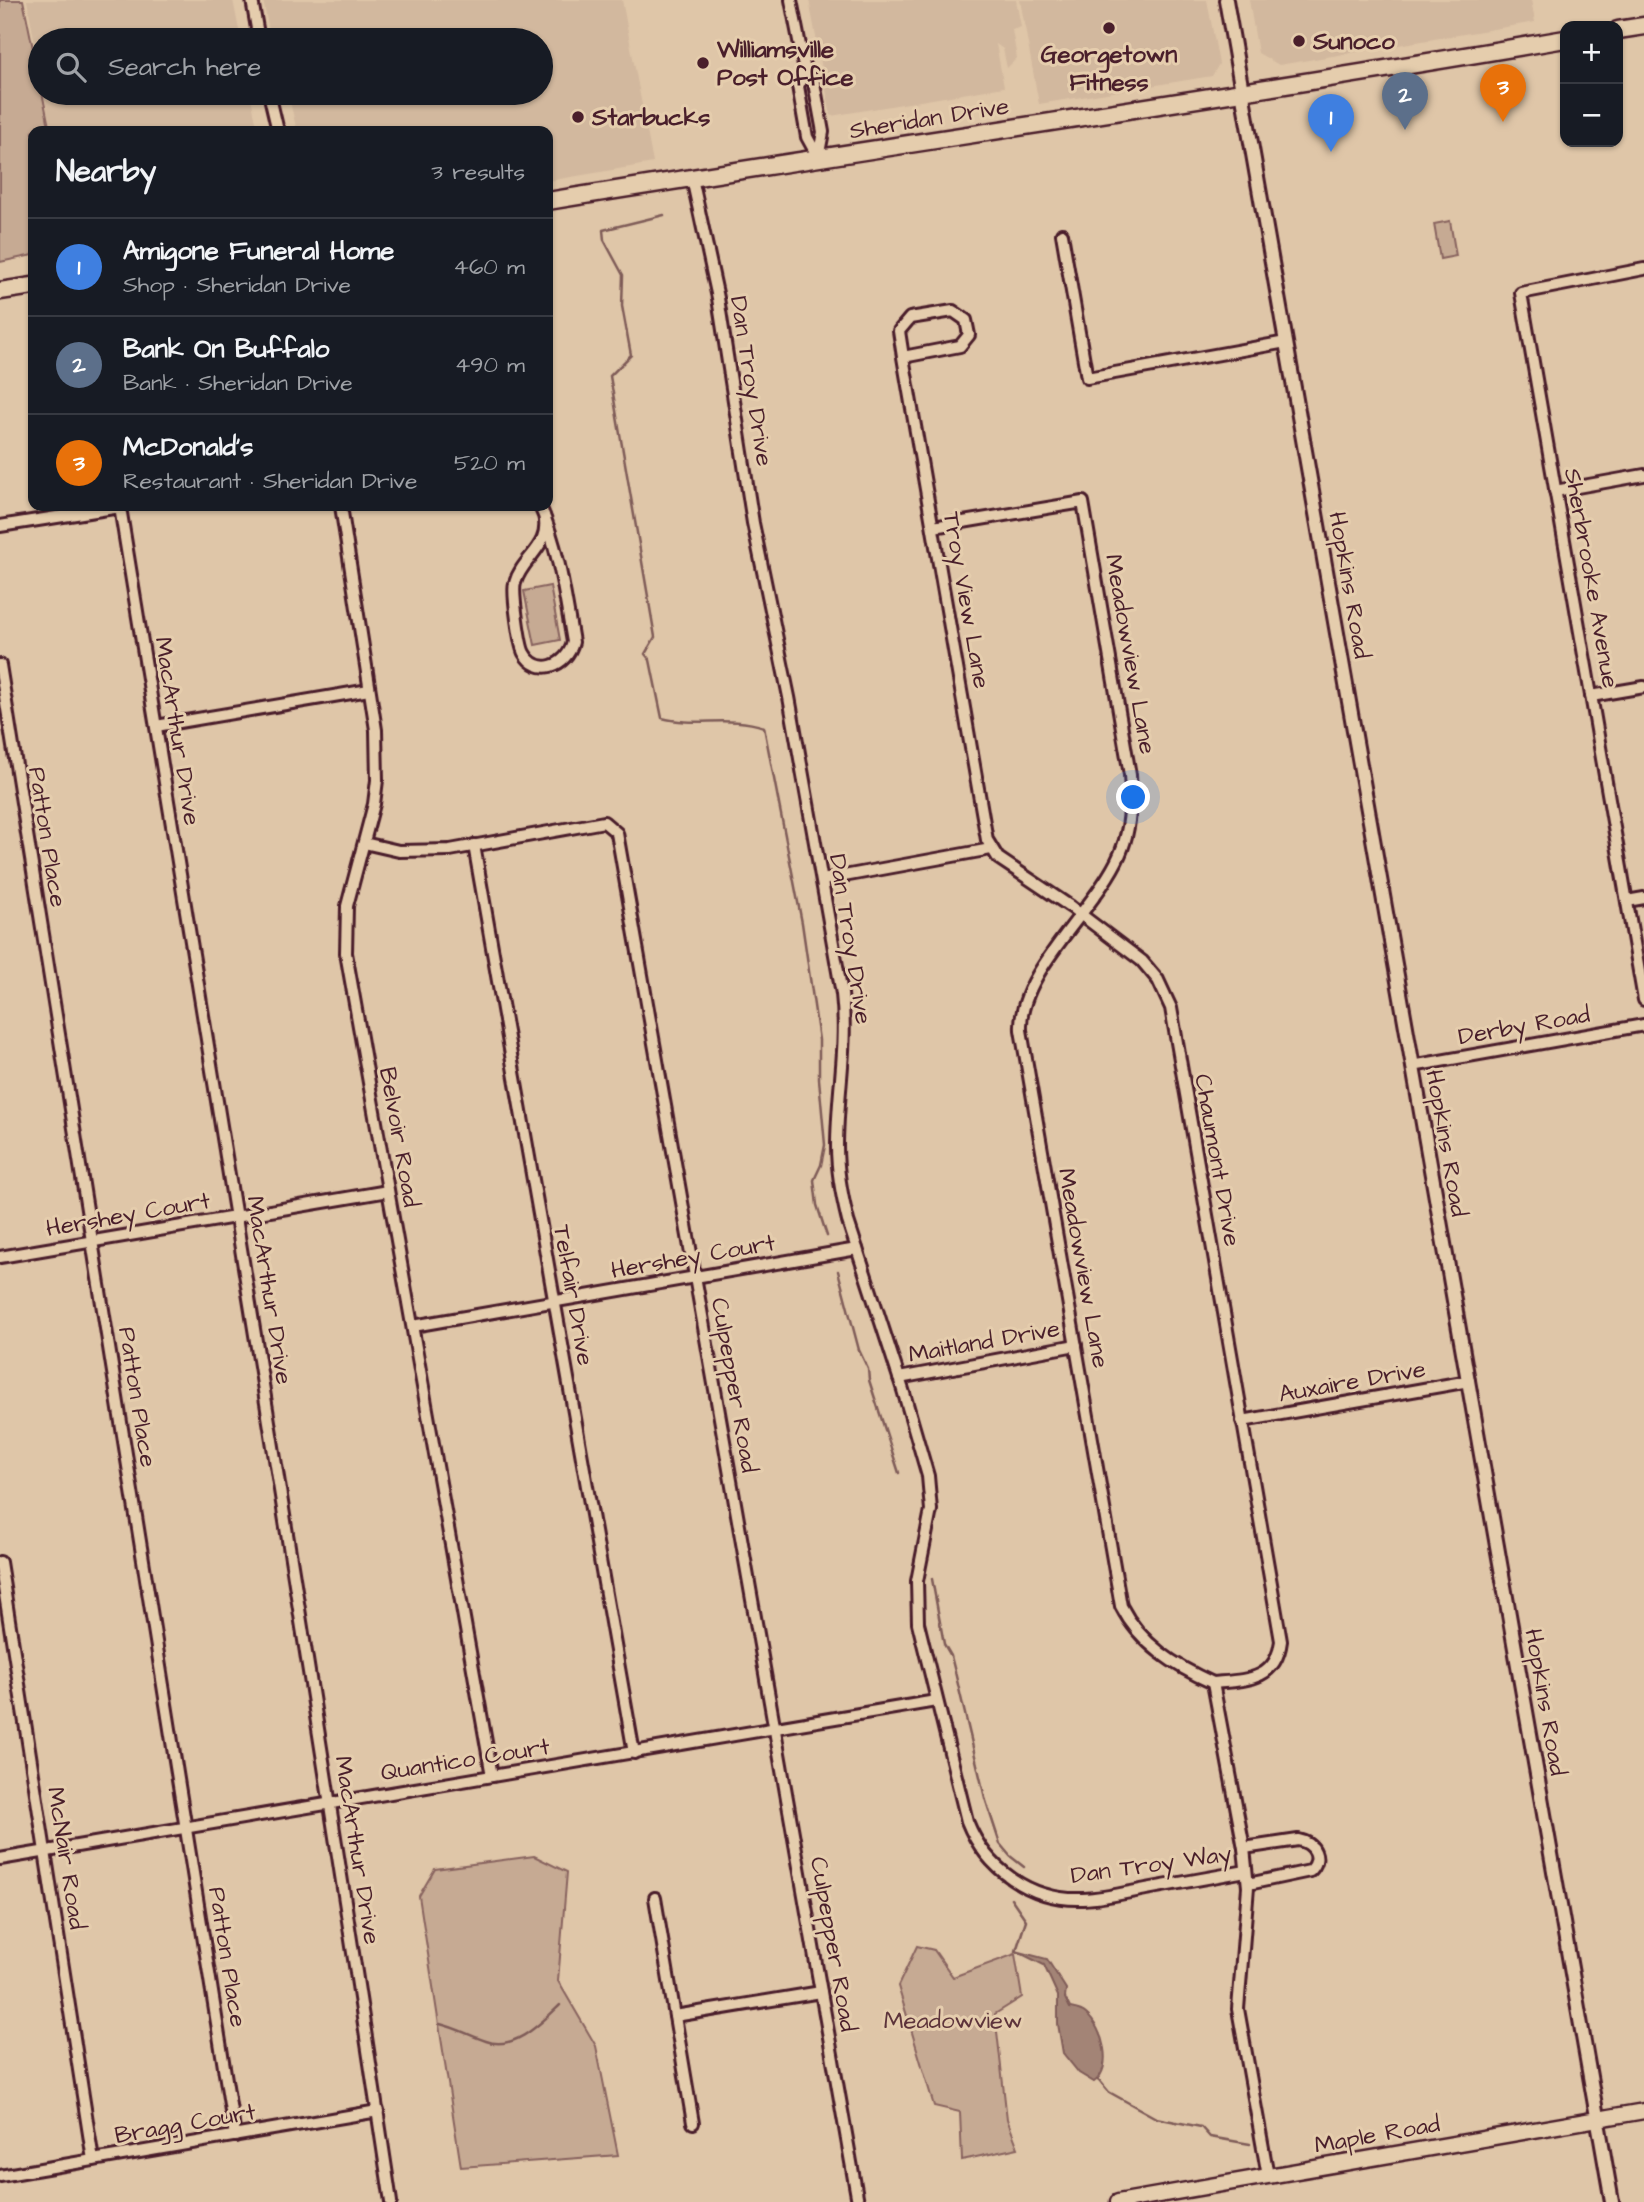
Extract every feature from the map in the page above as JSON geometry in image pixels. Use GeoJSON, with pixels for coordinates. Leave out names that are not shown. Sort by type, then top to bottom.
{"type":"FeatureCollection","features":[{"type":"Feature","properties":{"kind":"main road"},"geometry":{"type":"LineString","coordinates":[[1623,29],[1644,26]]}},
{"type":"Feature","properties":{"kind":"main road","name":"Sheridan Drive"},"geometry":{"type":"LineString","coordinates":[[553,200],[1560,40]]}},
{"type":"Feature","properties":{"kind":"main road"},"geometry":{"type":"LineString","coordinates":[[0,291],[28,287]]}},
{"type":"Feature","properties":{"kind":"main road","name":"Maple Road"},"geometry":{"type":"LineString","coordinates":[[1118,2202],[1151,2199],[1644,2111]]}},
{"type":"Feature","properties":{"kind":"street"},"geometry":{"type":"LineString","coordinates":[[251,0],[257,28]]}},
{"type":"Feature","properties":{"kind":"street"},"geometry":{"type":"LineString","coordinates":[[792,0],[804,71],[814,83],[823,132],[818,158]]}},
{"type":"Feature","properties":{"kind":"street","name":"Hopkins Road"},"geometry":{"type":"LineString","coordinates":[[1226,0],[1612,2202]]}},
{"type":"Feature","properties":{"kind":"street"},"geometry":{"type":"LineString","coordinates":[[804,71],[798,86],[807,137],[818,158]]}},
{"type":"Feature","properties":{"kind":"street"},"geometry":{"type":"LineString","coordinates":[[272,105],[277,126]]}},
{"type":"Feature","properties":{"kind":"street","name":"Dan Troy Drive"},"geometry":{"type":"LineString","coordinates":[[692,178],[718,298],[753,523],[789,697],[845,1018],[837,1145],[848,1221],[928,1476],[930,1518],[920,1560],[917,1602],[918,1623],[936,1701]]}},
{"type":"Feature","properties":{"kind":"street"},"geometry":{"type":"LineString","coordinates":[[1062,234],[1087,377],[1286,342]]}},
{"type":"Feature","properties":{"kind":"street","name":"Sherbrooke Avenue"},"geometry":{"type":"LineString","coordinates":[[1644,269],[1521,293],[1644,1000]]}},
{"type":"Feature","properties":{"kind":"street","name":"Troy View Lane"},"geometry":{"type":"LineString","coordinates":[[903,357],[960,346],[969,335],[966,320],[953,311],[909,318],[899,331],[903,357],[984,825],[991,849]]}},
{"type":"Feature","properties":{"kind":"street"},"geometry":{"type":"LineString","coordinates":[[1555,491],[1644,475]]}},
{"type":"Feature","properties":{"kind":"street","name":"Meadowview Lane"},"geometry":{"type":"LineString","coordinates":[[933,527],[1083,502],[1130,775],[1128,828],[1112,870],[1045,964],[1026,996],[1020,1018],[1121,1606],[1134,1628],[1154,1649],[1213,1684]]}},
{"type":"Feature","properties":{"kind":"street","name":"MacArthur Drive"},"geometry":{"type":"LineString","coordinates":[[0,526],[95,511]]}},
{"type":"Feature","properties":{"kind":"street","name":"MacArthur Drive"},"geometry":{"type":"LineString","coordinates":[[121,511],[292,1558],[391,2202]]}},
{"type":"Feature","properties":{"kind":"street","name":"Belvoir Road"},"geometry":{"type":"LineString","coordinates":[[342,511],[376,730],[377,780],[374,804],[347,906],[346,953],[492,1776]]}},
{"type":"Feature","properties":{"kind":"street"},"geometry":{"type":"LineString","coordinates":[[542,511],[558,557],[573,642],[564,661],[542,666],[532,662],[523,653],[513,595],[515,582],[539,547],[547,528],[542,511]]}},
{"type":"Feature","properties":{"kind":"street","name":"Patton Place"},"geometry":{"type":"LineString","coordinates":[[0,665],[235,2136]]}},
{"type":"Feature","properties":{"kind":"street"},"geometry":{"type":"LineString","coordinates":[[1591,696],[1644,687]]}},
{"type":"Feature","properties":{"kind":"street"},"geometry":{"type":"LineString","coordinates":[[156,726],[369,690]]}},
{"type":"Feature","properties":{"kind":"street","name":"Culpepper Road"},"geometry":{"type":"LineString","coordinates":[[364,843],[391,850],[425,852],[604,822],[617,833],[858,2202]]}},
{"type":"Feature","properties":{"kind":"street","name":"Telfair Drive"},"geometry":{"type":"LineString","coordinates":[[474,845],[634,1753]]}},
{"type":"Feature","properties":{"kind":"street"},"geometry":{"type":"LineString","coordinates":[[822,880],[991,849]]}},
{"type":"Feature","properties":{"kind":"street","name":"Chaumont Drive"},"geometry":{"type":"LineString","coordinates":[[991,849],[998,858],[1081,914],[1150,970],[1166,993],[1171,1008],[1281,1641],[1276,1661],[1264,1674],[1252,1679],[1213,1684]]}},
{"type":"Feature","properties":{"kind":"street"},"geometry":{"type":"LineString","coordinates":[[1627,901],[1644,898]]}},
{"type":"Feature","properties":{"kind":"street","name":"Derby Road"},"geometry":{"type":"LineString","coordinates":[[1412,1066],[1644,1025]]}},
{"type":"Feature","properties":{"kind":"street","name":"Hershey Court"},"geometry":{"type":"LineString","coordinates":[[0,1257],[388,1191]]}},
{"type":"Feature","properties":{"kind":"street","name":"Hershey Court"},"geometry":{"type":"LineString","coordinates":[[413,1326],[857,1249]]}},
{"type":"Feature","properties":{"kind":"street","name":"Maitland Drive"},"geometry":{"type":"LineString","coordinates":[[899,1377],[1076,1345]]}},
{"type":"Feature","properties":{"kind":"street","name":"Auxaire Drive"},"geometry":{"type":"LineString","coordinates":[[1242,1421],[1468,1381]]}},
{"type":"Feature","properties":{"kind":"street","name":"McNair Road"},"geometry":{"type":"LineString","coordinates":[[0,1562],[93,2160]]}},
{"type":"Feature","properties":{"kind":"street"},"geometry":{"type":"LineString","coordinates":[[1213,1684],[1244,1848],[1248,1884],[1238,2009],[1268,2176]]}},
{"type":"Feature","properties":{"kind":"street","name":"Quantico Court"},"geometry":{"type":"LineString","coordinates":[[0,1859],[936,1701]]}},
{"type":"Feature","properties":{"kind":"street","name":"Dan Troy Way"},"geometry":{"type":"LineString","coordinates":[[936,1701],[972,1835],[990,1861],[1010,1879],[1042,1893],[1080,1899],[1246,1871]]}},
{"type":"Feature","properties":{"kind":"street"},"geometry":{"type":"LineString","coordinates":[[1244,1848],[1298,1840],[1306,1841],[1317,1856],[1316,1865],[1310,1871],[1248,1884]]}},
{"type":"Feature","properties":{"kind":"street"},"geometry":{"type":"LineString","coordinates":[[655,1899],[693,2123]]}},
{"type":"Feature","properties":{"kind":"street"},"geometry":{"type":"LineString","coordinates":[[675,2016],[821,1992]]}},
{"type":"Feature","properties":{"kind":"street","name":"Bragg Court"},"geometry":{"type":"LineString","coordinates":[[0,2176],[378,2111]]}},
{"type":"Feature","properties":{"kind":"shaded area"},"geometry":{"type":"Polygon","coordinates":[[[27,0],[233,0],[239,28],[32,28],[27,0]]]}},
{"type":"Feature","properties":{"kind":"shaded area"},"geometry":{"type":"Polygon","coordinates":[[[263,0],[622,0],[653,163],[553,180],[553,126],[296,126],[291,105],[553,105],[553,28],[269,28],[263,0]]]}},
{"type":"Feature","properties":{"kind":"shaded area"},"geometry":{"type":"Polygon","coordinates":[[[809,0],[1016,0],[1021,27],[1012,30],[1017,58],[1007,68],[1003,49],[996,44],[1004,87],[831,116],[809,0]]]}},
{"type":"Feature","properties":{"kind":"shaded area"},"geometry":{"type":"Polygon","coordinates":[[[1020,0],[1207,0],[1219,64],[1212,76],[1039,104],[1020,0]]]}},
{"type":"Feature","properties":{"kind":"shaded area"},"geometry":{"type":"Polygon","coordinates":[[[1249,0],[1531,0],[1535,22],[1279,65],[1258,53],[1249,0]]]}},
{"type":"Feature","properties":{"kind":"shaded area"},"geometry":{"type":"Polygon","coordinates":[[[46,105],[253,105],[257,126],[50,126],[46,105]]]}},
{"type":"Feature","properties":{"kind":"shaded area"},"geometry":{"type":"Polygon","coordinates":[[[1016,1951],[1047,1959],[1066,1989],[1065,1998],[1070,2008],[1084,2013],[1092,2020],[1101,2038],[1105,2058],[1100,2076],[1094,2082],[1079,2073],[1063,2053],[1058,2024],[1058,1996],[1044,1965],[1016,1951]]]}},
{"type":"Feature","properties":{"kind":"green space"},"geometry":{"type":"Polygon","coordinates":[[[0,0],[23,0],[29,28],[28,105],[45,105],[49,126],[28,126],[28,256],[0,262],[0,0]]]}},
{"type":"Feature","properties":{"kind":"green space"},"geometry":{"type":"Polygon","coordinates":[[[1450,221],[1456,256],[1440,259],[1434,224],[1450,221]]]}},
{"type":"Feature","properties":{"kind":"green space"},"geometry":{"type":"Polygon","coordinates":[[[550,586],[560,640],[535,645],[524,591],[550,586]]]}},
{"type":"Feature","properties":{"kind":"green space"},"geometry":{"type":"Polygon","coordinates":[[[534,1856],[567,1872],[558,1981],[596,2046],[618,2155],[461,2167],[419,1896],[435,1869],[534,1856]]]}},
{"type":"Feature","properties":{"kind":"green space","name":"Meadowview"},"geometry":{"type":"Polygon","coordinates":[[[917,1946],[934,1950],[953,1977],[1015,1954],[1022,1997],[995,2014],[1007,2119],[1018,2148],[962,2160],[960,2112],[934,2106],[898,1986],[917,1946]]]}},
{"type":"Feature","properties":{"kind":"waterway"},"geometry":{"type":"LineString","coordinates":[[664,215],[603,230],[604,240],[623,275],[622,306],[631,355],[610,376],[655,637],[645,654],[650,660],[662,718],[687,722],[738,722],[764,727],[802,923],[819,1040],[819,1079],[825,1145],[821,1165],[814,1180],[817,1205],[827,1236]]}},
{"type":"Feature","properties":{"kind":"waterway"},"geometry":{"type":"LineString","coordinates":[[838,1271],[859,1350],[868,1369],[869,1380],[899,1473]]}},
{"type":"Feature","properties":{"kind":"waterway"},"geometry":{"type":"LineString","coordinates":[[932,1579],[944,1644],[951,1656],[985,1798],[1000,1844],[1024,1867]]}},
{"type":"Feature","properties":{"kind":"waterway"},"geometry":{"type":"LineString","coordinates":[[1011,1898],[1026,1920],[1016,1951]]}},
{"type":"Feature","properties":{"kind":"waterway"},"geometry":{"type":"LineString","coordinates":[[440,2024],[486,2041],[507,2042],[527,2034],[560,2005]]}},
{"type":"Feature","properties":{"kind":"waterway"},"geometry":{"type":"LineString","coordinates":[[1099,2080],[1109,2092],[1156,2118],[1201,2127],[1210,2137],[1250,2144]]}},
{"type":"Feature","properties":{"kind":"place","name":"Georgetown Fitness"},"geometry":{"type":"Point","coordinates":[1109,28]}},
{"type":"Feature","properties":{"kind":"place","name":"Sunoco"},"geometry":{"type":"Point","coordinates":[1299,41]}},
{"type":"Feature","properties":{"kind":"place","name":"Williamsville Post Office"},"geometry":{"type":"Point","coordinates":[703,63]}},
{"type":"Feature","properties":{"kind":"place","name":"Starbucks"},"geometry":{"type":"Point","coordinates":[578,117]}},
{"type":"Feature","properties":{"kind":"place","name":"McDonald's"},"geometry":{"type":"Point","coordinates":[1503,122]}},
{"type":"Feature","properties":{"kind":"place","name":"Bank On Buffalo"},"geometry":{"type":"Point","coordinates":[1405,130]}},
{"type":"Feature","properties":{"kind":"place","name":"Amigone Funeral Home"},"geometry":{"type":"Point","coordinates":[1331,152]}}]}
